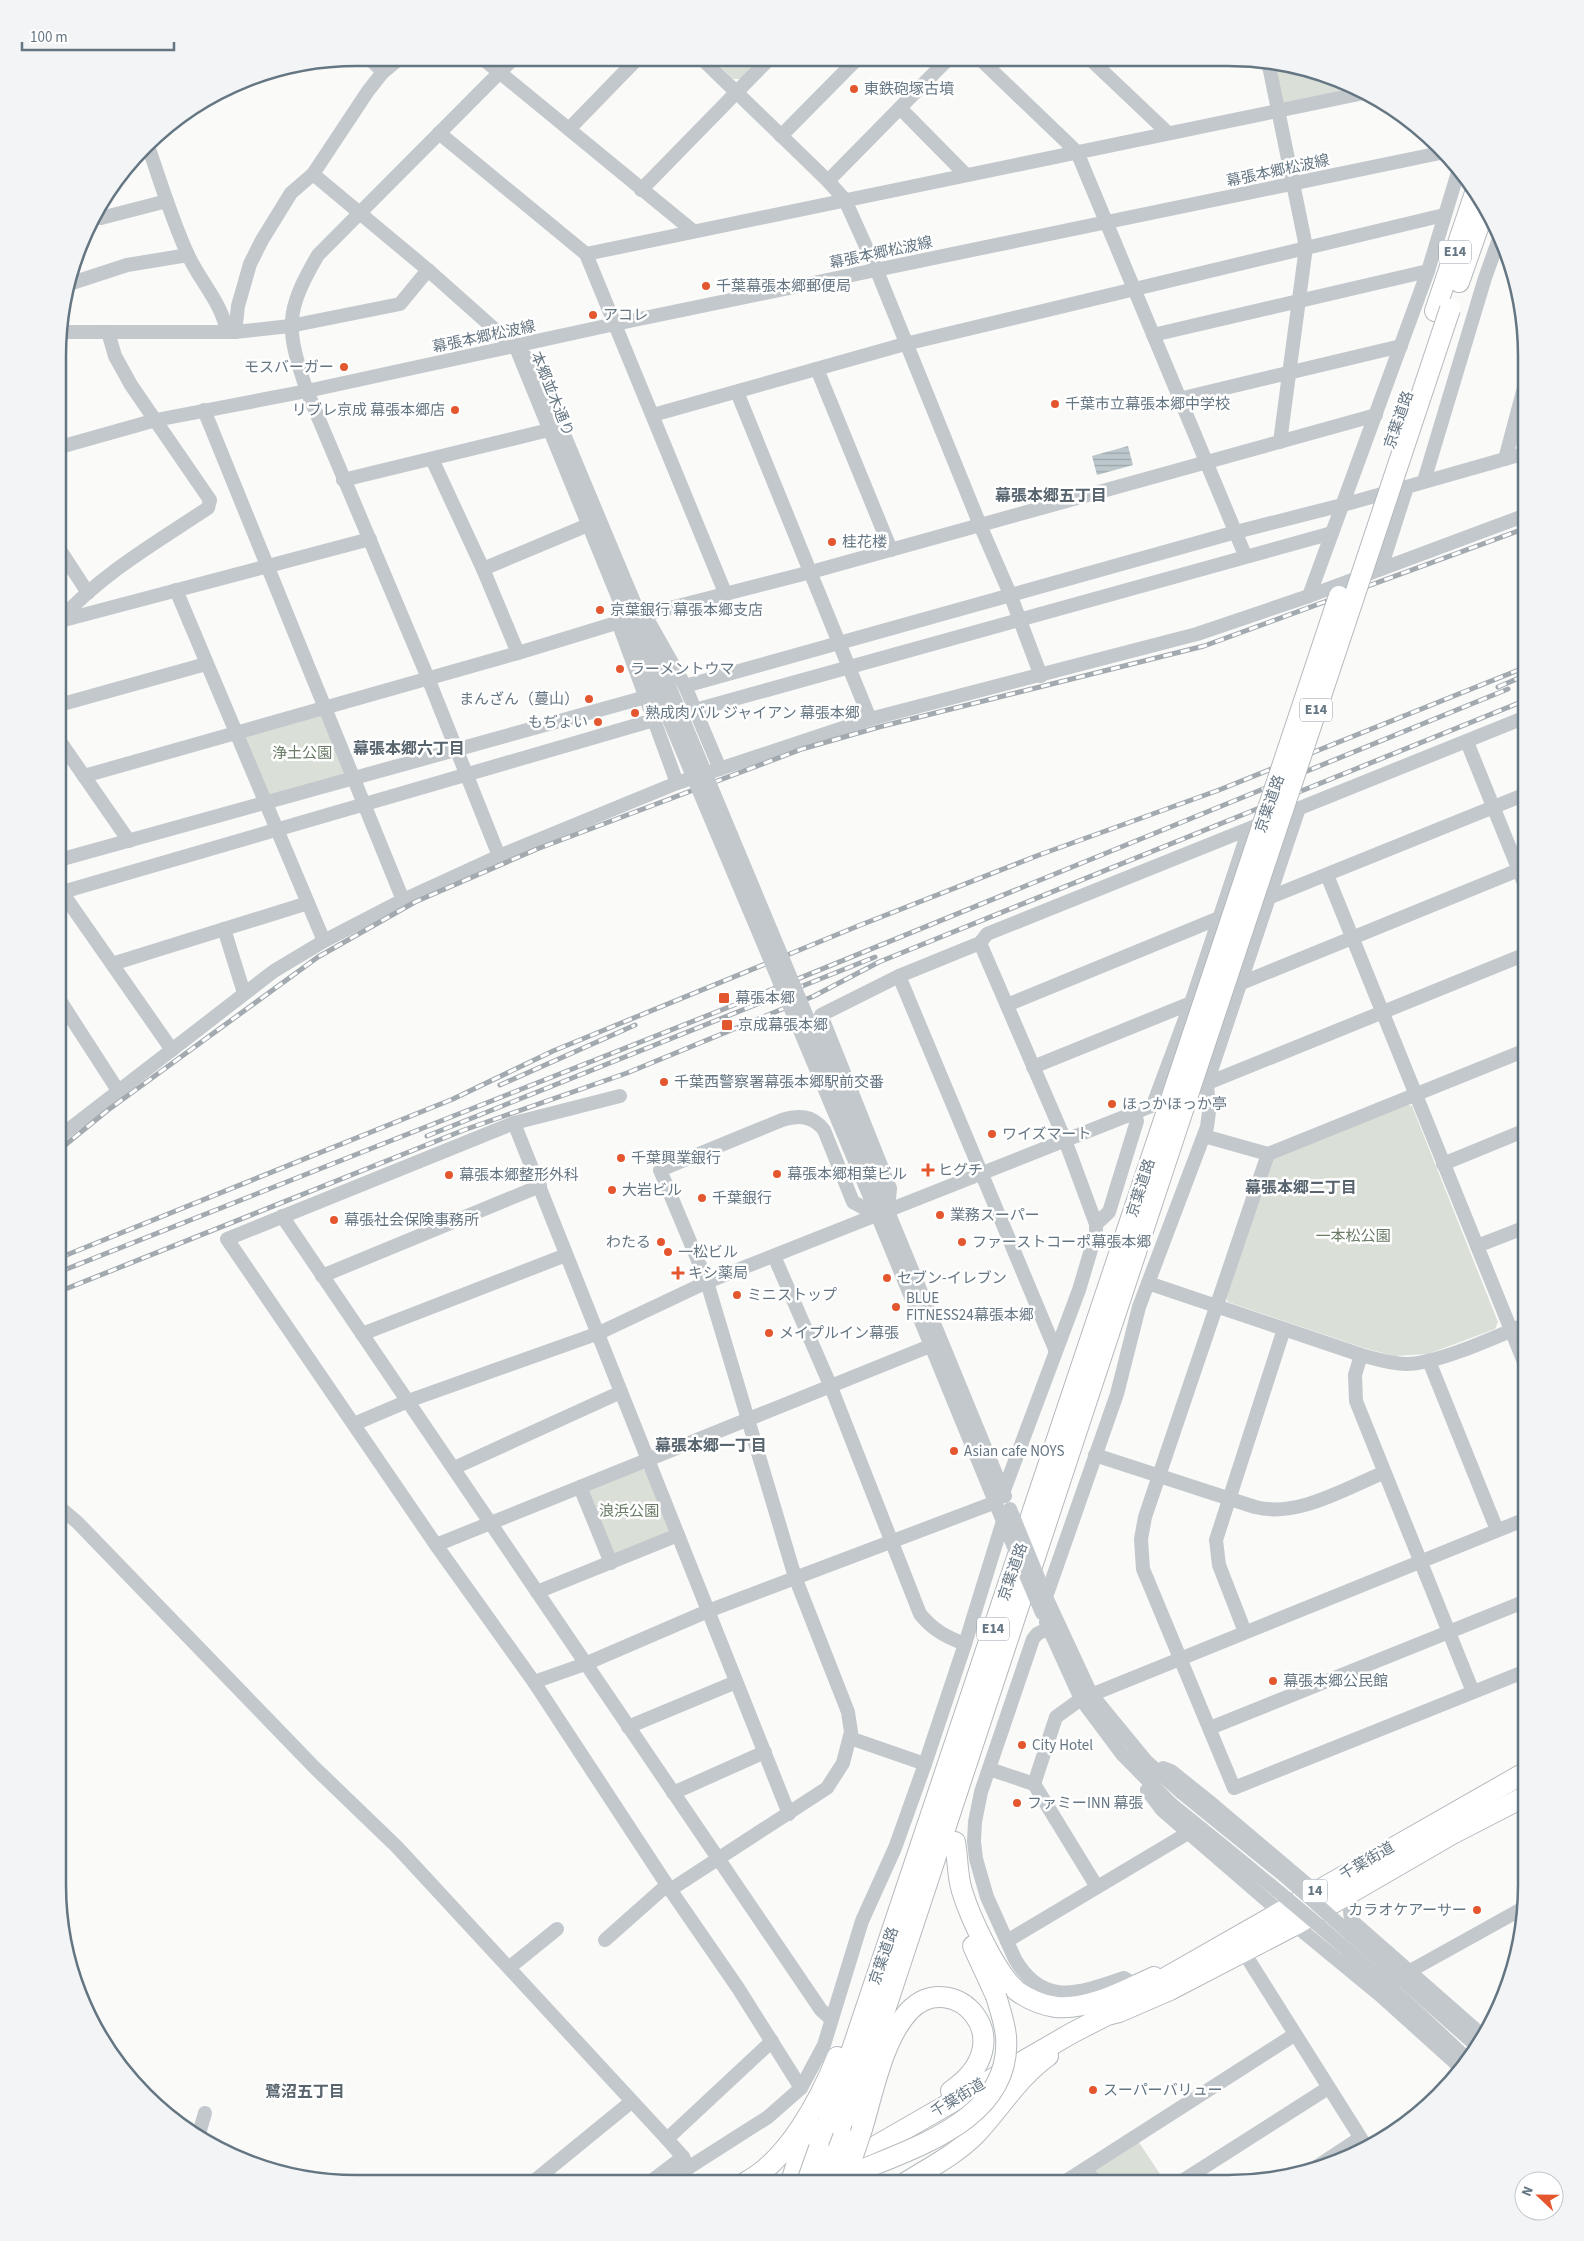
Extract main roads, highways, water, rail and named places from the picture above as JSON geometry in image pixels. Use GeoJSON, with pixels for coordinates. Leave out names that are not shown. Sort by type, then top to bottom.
{"type":"FeatureCollection","features":[{"type":"Feature","properties":{"kind":"highway","name":"京葉道路"},"geometry":{"type":"LineString","coordinates":[[811,2175],[1168,1109],[1442,310],[1473,201]]}},
{"type":"Feature","properties":{"kind":"highway","name":"京葉道路"},"geometry":{"type":"LineString","coordinates":[[1442,310],[1482,216]]}},
{"type":"Feature","properties":{"kind":"highway","name":"京葉道路"},"geometry":{"type":"LineString","coordinates":[[829,2175],[843,2137],[974,1740],[1168,1109]]}},
{"type":"Feature","properties":{"kind":"highway"},"geometry":{"type":"LineString","coordinates":[[856,2175],[950,2131],[964,2121],[986,2099],[1002,2070],[1005,2057],[1005,2028],[996,1996],[960,1914],[953,1875],[955,1842],[965,1788],[975,1756],[974,1740]]}},
{"type":"Feature","properties":{"kind":"highway","name":"千葉街道"},"geometry":{"type":"LineString","coordinates":[[1107,2015],[1116,2007],[1171,1974],[1518,1777]]}},
{"type":"Feature","properties":{"kind":"highway","name":"千葉街道"},"geometry":{"type":"LineString","coordinates":[[822,2175],[868,2151],[1072,2033],[1107,2015],[1119,2012],[1170,1990],[1295,1925],[1452,1834],[1518,1800]]}},
{"type":"Feature","properties":{"kind":"highway"},"geometry":{"type":"LineString","coordinates":[[955,1842],[962,1890],[970,1912],[1000,1968],[1018,1990],[1043,2004],[1057,2007],[1085,2004],[1157,1975],[1171,1974]]}},
{"type":"Feature","properties":{"kind":"highway"},"geometry":{"type":"LineString","coordinates":[[756,2175],[765,2169],[784,2149],[817,2100],[829,2076],[886,1930],[900,1909]]}},
{"type":"Feature","properties":{"kind":"highway"},"geometry":{"type":"LineString","coordinates":[[808,2175],[868,2151],[968,2077],[983,2047],[984,2034],[975,2014],[955,2001],[943,1998],[921,2002],[911,2010],[901,2023],[887,2048],[862,2129],[852,2175]]}},
{"type":"Feature","properties":{"kind":"highway"},"geometry":{"type":"LineString","coordinates":[[918,2175],[943,2160],[974,2135],[1034,2066],[1065,2044],[1072,2033]]}},
{"type":"Feature","properties":{"kind":"highway"},"geometry":{"type":"LineString","coordinates":[[793,2175],[817,2100]]}},
{"type":"Feature","properties":{"kind":"railway"},"geometry":{"type":"LineString","coordinates":[[66,1144],[108,1110],[318,957],[415,902],[537,849],[802,749],[879,727],[1204,646],[1518,531]]}},
{"type":"Feature","properties":{"kind":"railway"},"geometry":{"type":"LineString","coordinates":[[66,1255],[453,1099],[553,1051],[858,926],[1039,855],[1219,790],[1518,670]]}},
{"type":"Feature","properties":{"kind":"railway"},"geometry":{"type":"LineString","coordinates":[[1498,687],[1518,678]]}},
{"type":"Feature","properties":{"kind":"railway"},"geometry":{"type":"LineString","coordinates":[[66,1269],[729,1007],[1508,689]]}},
{"type":"Feature","properties":{"kind":"railway"},"geometry":{"type":"LineString","coordinates":[[66,1289],[464,1130],[627,1073],[814,996],[879,962],[1518,703]]}},
{"type":"Feature","properties":{"kind":"railway"},"geometry":{"type":"LineString","coordinates":[[427,1136],[875,957]]}},
{"type":"Feature","properties":{"kind":"railway"},"geometry":{"type":"LineString","coordinates":[[500,1085],[635,1025]]}},
{"type":"Feature","properties":{"kind":"place","name":"東鉄砲塚古墳"},"geometry":{"type":"Point","coordinates":[854,89]}},
{"type":"Feature","properties":{"kind":"place","name":"千葉幕張本郷郵便局"},"geometry":{"type":"Point","coordinates":[706,286]}},
{"type":"Feature","properties":{"kind":"place","name":"アコレ"},"geometry":{"type":"Point","coordinates":[593,315]}},
{"type":"Feature","properties":{"kind":"place","name":"モスバーガー"},"geometry":{"type":"Point","coordinates":[344,367]}},
{"type":"Feature","properties":{"kind":"place","name":"千葉市立幕張本郷中学校"},"geometry":{"type":"Point","coordinates":[1055,404]}},
{"type":"Feature","properties":{"kind":"place","name":"リブレ京成 幕張本郷店"},"geometry":{"type":"Point","coordinates":[455,410]}},
{"type":"Feature","properties":{"kind":"place","name":"桂花楼"},"geometry":{"type":"Point","coordinates":[832,542]}},
{"type":"Feature","properties":{"kind":"place","name":"京葉銀行 幕張本郷支店"},"geometry":{"type":"Point","coordinates":[600,610]}},
{"type":"Feature","properties":{"kind":"place","name":"ラーメントウマ"},"geometry":{"type":"Point","coordinates":[620,669]}},
{"type":"Feature","properties":{"kind":"place","name":"まんざん（蔓山）"},"geometry":{"type":"Point","coordinates":[589,699]}},
{"type":"Feature","properties":{"kind":"place","name":"熟成肉バル ジャイアン 幕張本郷"},"geometry":{"type":"Point","coordinates":[635,713]}},
{"type":"Feature","properties":{"kind":"place","name":"もぢょい"},"geometry":{"type":"Point","coordinates":[598,722]}},
{"type":"Feature","properties":{"kind":"place","name":"幕張本郷"},"geometry":{"type":"Point","coordinates":[724,998]}},
{"type":"Feature","properties":{"kind":"place","name":"京成幕張本郷"},"geometry":{"type":"Point","coordinates":[727,1025]}},
{"type":"Feature","properties":{"kind":"place","name":"千葉西警察署幕張本郷駅前交番"},"geometry":{"type":"Point","coordinates":[664,1082]}},
{"type":"Feature","properties":{"kind":"place","name":"ほっかほっか亭"},"geometry":{"type":"Point","coordinates":[1112,1104]}},
{"type":"Feature","properties":{"kind":"place","name":"ワイズマート"},"geometry":{"type":"Point","coordinates":[992,1134]}},
{"type":"Feature","properties":{"kind":"place","name":"千葉興業銀行"},"geometry":{"type":"Point","coordinates":[621,1158]}},
{"type":"Feature","properties":{"kind":"place","name":"ヒグチ"},"geometry":{"type":"Point","coordinates":[928,1170]}},
{"type":"Feature","properties":{"kind":"place","name":"幕張本郷相葉ビル"},"geometry":{"type":"Point","coordinates":[777,1174]}},
{"type":"Feature","properties":{"kind":"place","name":"幕張本郷整形外科"},"geometry":{"type":"Point","coordinates":[449,1175]}},
{"type":"Feature","properties":{"kind":"place","name":"大岩ビル"},"geometry":{"type":"Point","coordinates":[612,1190]}},
{"type":"Feature","properties":{"kind":"place","name":"千葉銀行"},"geometry":{"type":"Point","coordinates":[702,1198]}},
{"type":"Feature","properties":{"kind":"place","name":"業務スーパー"},"geometry":{"type":"Point","coordinates":[940,1215]}},
{"type":"Feature","properties":{"kind":"place","name":"幕張社会保険事務所"},"geometry":{"type":"Point","coordinates":[334,1220]}},
{"type":"Feature","properties":{"kind":"place","name":"わたる"},"geometry":{"type":"Point","coordinates":[661,1242]}},
{"type":"Feature","properties":{"kind":"place","name":"ファーストコーポ幕張本郷"},"geometry":{"type":"Point","coordinates":[962,1242]}},
{"type":"Feature","properties":{"kind":"place","name":"一松ビル"},"geometry":{"type":"Point","coordinates":[668,1252]}},
{"type":"Feature","properties":{"kind":"place","name":"キシ薬局"},"geometry":{"type":"Point","coordinates":[678,1273]}},
{"type":"Feature","properties":{"kind":"place","name":"セブン-イレブン"},"geometry":{"type":"Point","coordinates":[887,1278]}},
{"type":"Feature","properties":{"kind":"place","name":"ミニストップ"},"geometry":{"type":"Point","coordinates":[737,1295]}},
{"type":"Feature","properties":{"kind":"place","name":"BLUE FITNESS24幕張本郷"},"geometry":{"type":"Point","coordinates":[896,1307]}},
{"type":"Feature","properties":{"kind":"place","name":"メイプルイン幕張"},"geometry":{"type":"Point","coordinates":[769,1333]}},
{"type":"Feature","properties":{"kind":"place","name":"Asian cafe NOYS"},"geometry":{"type":"Point","coordinates":[954,1451]}},
{"type":"Feature","properties":{"kind":"place","name":"幕張本郷公民館"},"geometry":{"type":"Point","coordinates":[1273,1681]}},
{"type":"Feature","properties":{"kind":"place","name":"City Hotel"},"geometry":{"type":"Point","coordinates":[1022,1745]}},
{"type":"Feature","properties":{"kind":"place","name":"ファミーINN 幕張"},"geometry":{"type":"Point","coordinates":[1017,1803]}},
{"type":"Feature","properties":{"kind":"place","name":"カラオケアーサー"},"geometry":{"type":"Point","coordinates":[1477,1910]}},
{"type":"Feature","properties":{"kind":"place","name":"スーパーバリュー"},"geometry":{"type":"Point","coordinates":[1093,2090]}},
{"type":"Feature","properties":{"kind":"district","name":"幕張本郷五丁目"},"geometry":{"type":"Point","coordinates":[1051,496]}},
{"type":"Feature","properties":{"kind":"district","name":"幕張本郷六丁目"},"geometry":{"type":"Point","coordinates":[409,749]}},
{"type":"Feature","properties":{"kind":"district","name":"幕張本郷二丁目"},"geometry":{"type":"Point","coordinates":[1301,1188]}},
{"type":"Feature","properties":{"kind":"district","name":"幕張本郷一丁目"},"geometry":{"type":"Point","coordinates":[711,1446]}},
{"type":"Feature","properties":{"kind":"district","name":"鷺沼五丁目"},"geometry":{"type":"Point","coordinates":[305,2092]}},
{"type":"Feature","properties":{"kind":"park label","name":"浄土公園"},"geometry":{"type":"Point","coordinates":[302,753]}},
{"type":"Feature","properties":{"kind":"park label","name":"一本松公園"},"geometry":{"type":"Point","coordinates":[1353,1236]}},
{"type":"Feature","properties":{"kind":"park label","name":"浪浜公園"},"geometry":{"type":"Point","coordinates":[629,1511]}}]}
